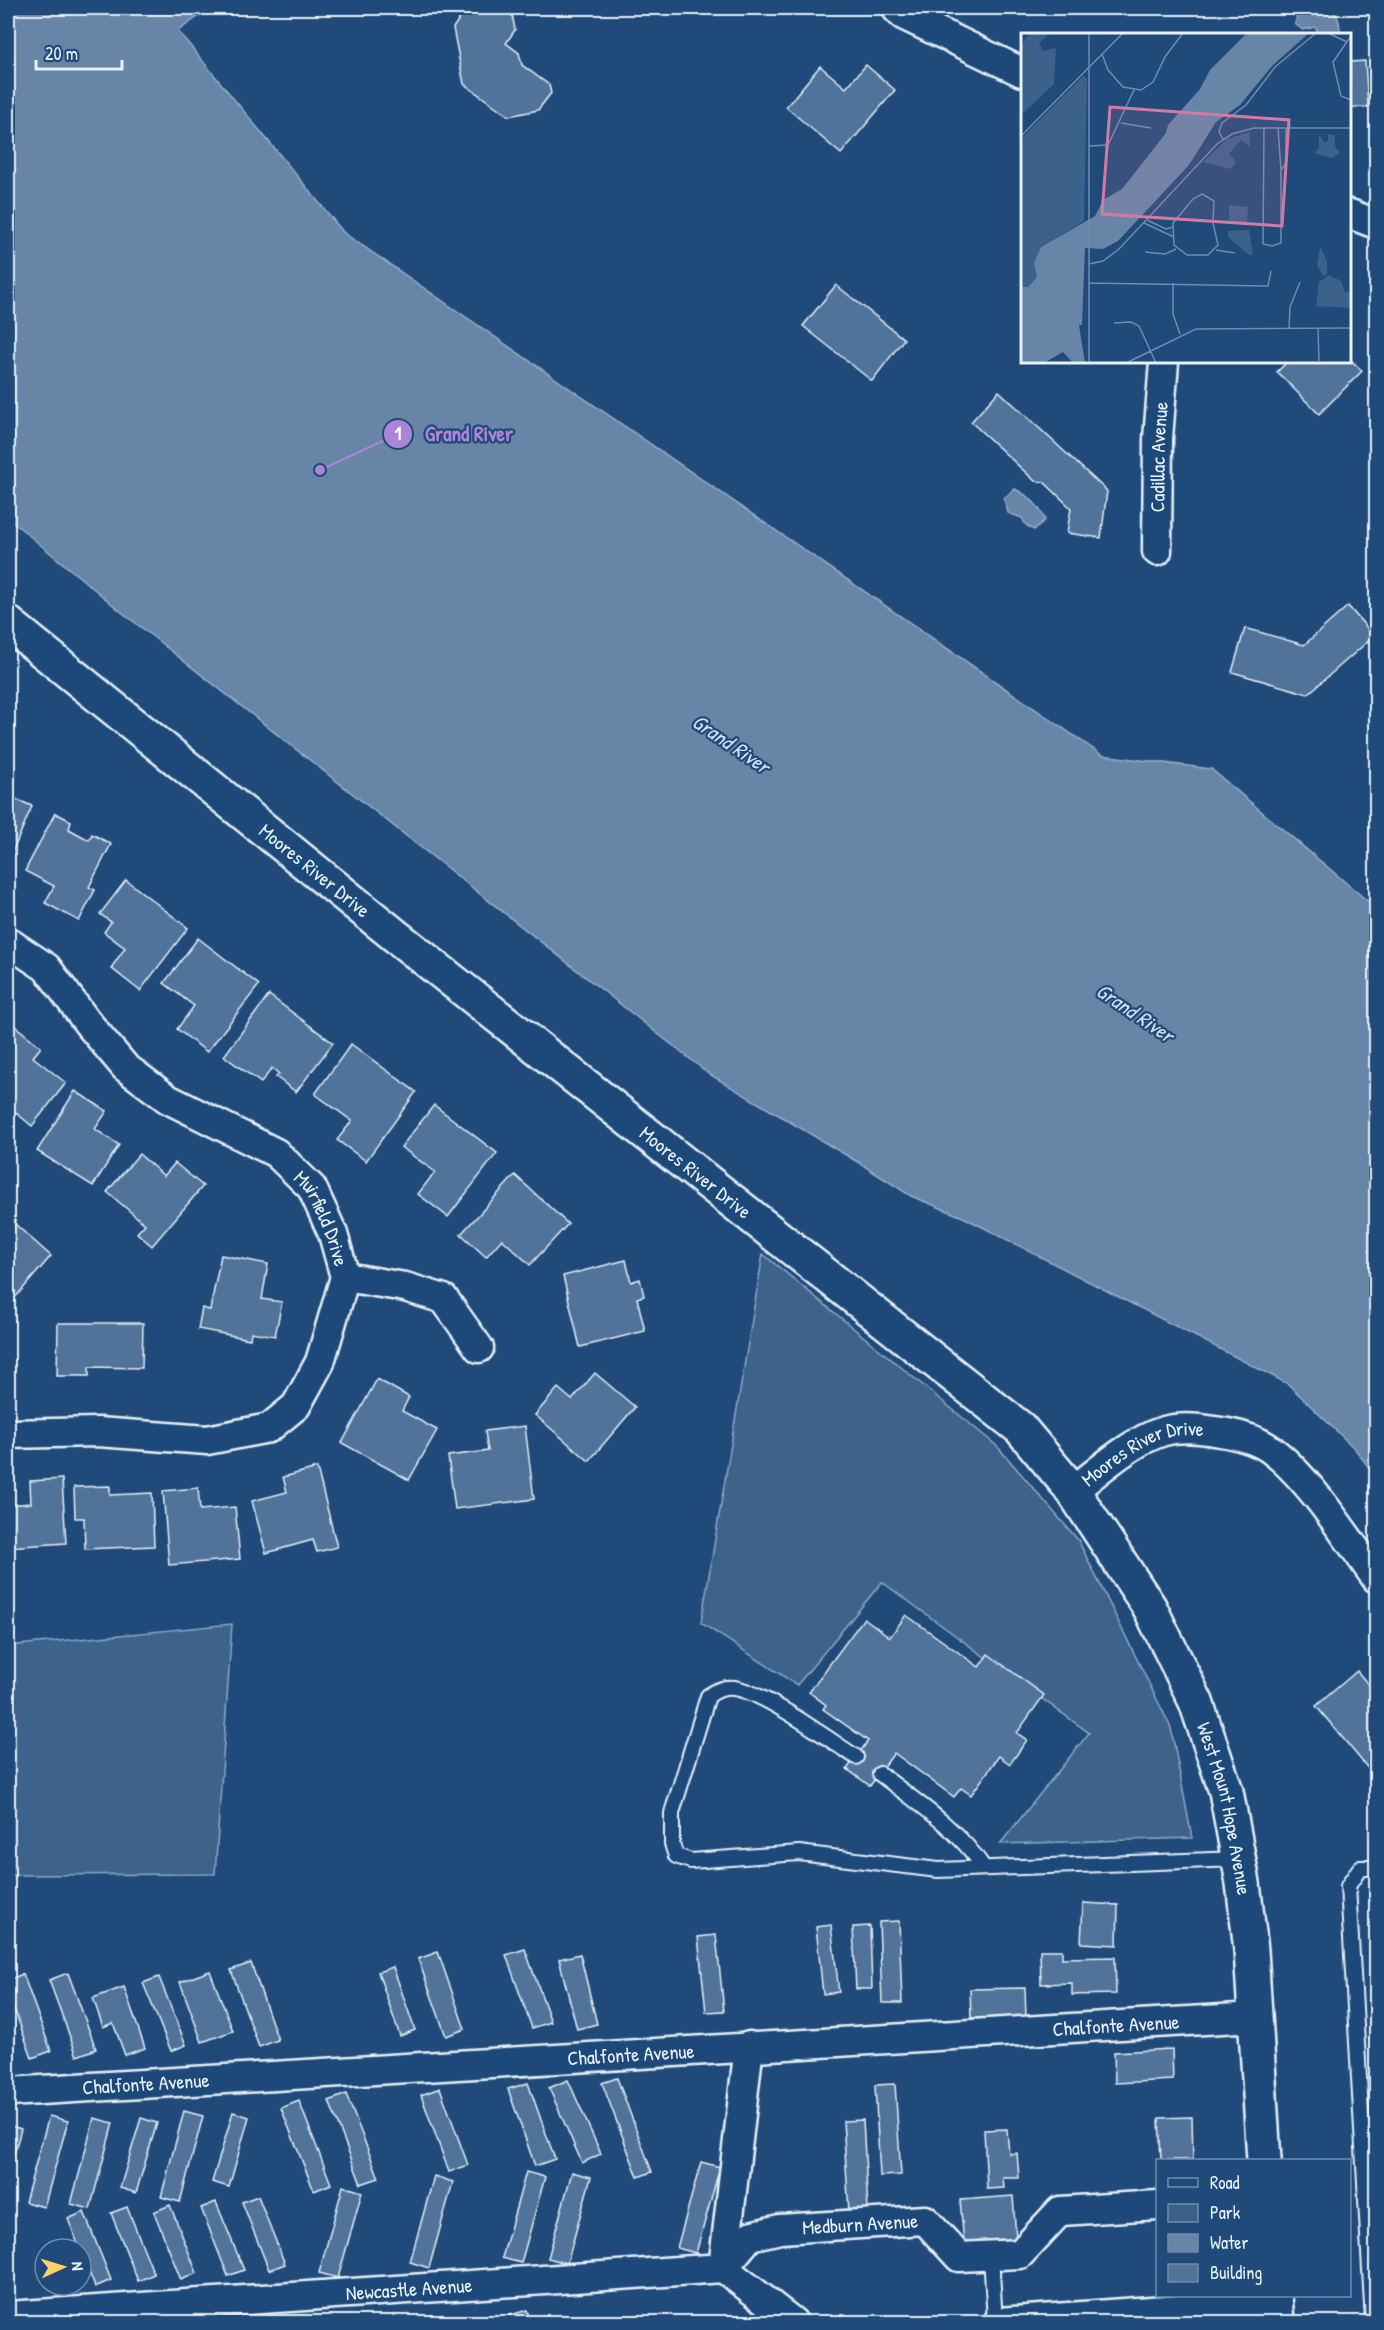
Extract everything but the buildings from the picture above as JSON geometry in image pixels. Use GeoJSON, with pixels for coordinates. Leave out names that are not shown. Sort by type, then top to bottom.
{"type":"FeatureCollection","features":[{"type":"Feature","properties":{"kind":"street"},"geometry":{"type":"LineString","coordinates":[[896,8],[903,15],[1021,71]]}},
{"type":"Feature","properties":{"kind":"street"},"geometry":{"type":"LineString","coordinates":[[1351,214],[1377,224]]}},
{"type":"Feature","properties":{"kind":"street","name":"Cadillac Avenue"},"geometry":{"type":"LineString","coordinates":[[1157,551],[1158,439],[1164,363]]}},
{"type":"Feature","properties":{"kind":"street","name":"Moores River Drive"},"geometry":{"type":"LineString","coordinates":[[8,623],[415,952],[1020,1428],[1073,1491],[1127,1449],[1164,1431],[1196,1428],[1242,1435],[1263,1444],[1286,1461],[1377,1578]]}},
{"type":"Feature","properties":{"kind":"street","name":"Muirfield Drive"},"geometry":{"type":"LineString","coordinates":[[8,942],[47,968],[87,1022],[125,1067],[168,1099],[276,1153],[312,1188],[333,1234],[345,1277],[320,1362],[296,1406],[269,1428],[207,1440],[98,1432],[8,1434]]}},
{"type":"Feature","properties":{"kind":"street"},"geometry":{"type":"LineString","coordinates":[[345,1277],[405,1287],[444,1299],[479,1348]]}},
{"type":"Feature","properties":{"kind":"street","name":"West Mount Hope Avenue"},"geometry":{"type":"LineString","coordinates":[[1073,1491],[1150,1608],[1196,1702],[1226,1791],[1239,1859],[1251,1950],[1264,2159]]}},
{"type":"Feature","properties":{"kind":"street","name":"Chalfonte Avenue"},"geometry":{"type":"LineString","coordinates":[[8,2092],[1254,2017]]}},
{"type":"Feature","properties":{"kind":"street"},"geometry":{"type":"LineString","coordinates":[[749,2046],[723,2268],[793,2322]]}},
{"type":"Feature","properties":{"kind":"street","name":"Medburn Avenue"},"geometry":{"type":"LineString","coordinates":[[723,2268],[750,2236],[780,2229],[925,2220],[959,2258],[1020,2253],[1060,2211],[1156,2205]]}},
{"type":"Feature","properties":{"kind":"street","name":"Newcastle Avenue"},"geometry":{"type":"LineString","coordinates":[[8,2316],[723,2268]]}},
{"type":"Feature","properties":{"kind":"street"},"geometry":{"type":"LineString","coordinates":[[997,2322],[1276,2307]]}},
{"type":"Feature","properties":{"kind":"lane"},"geometry":{"type":"LineString","coordinates":[[856,1757],[758,1696],[734,1688],[718,1688],[708,1696],[672,1813],[672,1844],[676,1856],[691,1861],[799,1853],[938,1870],[1239,1859]]}},
{"type":"Feature","properties":{"kind":"lane"},"geometry":{"type":"LineString","coordinates":[[880,1774],[958,1836],[972,1850],[984,1868]]}},
{"type":"Feature","properties":{"kind":"lane"},"geometry":{"type":"LineString","coordinates":[[1373,2322],[1348,1886],[1360,1868],[1377,1868]]}},
{"type":"Feature","properties":{"kind":"lane"},"geometry":{"type":"LineString","coordinates":[[991,2255],[997,2322]]}},
{"type":"Feature","properties":{"kind":"green space"},"geometry":{"type":"Polygon","coordinates":[[[763,1254],[997,1446],[1078,1540],[1171,1728],[1192,1838],[1000,1844],[1089,1733],[882,1582],[797,1685],[701,1623],[763,1254]]]}},
{"type":"Feature","properties":{"kind":"green space"},"geometry":{"type":"Polygon","coordinates":[[[232,1624],[215,1874],[8,1875],[8,1646],[232,1624]]]}},
{"type":"Feature","properties":{"kind":"water"},"geometry":{"type":"Polygon","coordinates":[[[8,8],[156,8],[159,11],[164,8],[192,8],[199,16],[178,31],[344,233],[1102,755],[1211,769],[1376,908],[1376,1477],[1355,1449],[1288,1384],[963,1217],[911,1196],[709,1074],[124,614],[8,518],[8,8]]]}},
{"type":"Feature","properties":{"kind":"water"},"geometry":{"type":"Polygon","coordinates":[[[1306,8],[1331,10],[1338,17],[1340,32],[1319,33],[1315,27],[1303,30],[1295,24],[1298,11],[1306,8]]]}},
{"type":"Feature","properties":{"kind":"water"},"geometry":{"type":"Polygon","coordinates":[[[1015,489],[1033,502],[1045,520],[1034,530],[1026,525],[1022,518],[1008,513],[1004,498],[1015,489]]]}},
{"type":"Feature","properties":{"kind":"place","name":"Grand River"},"geometry":{"type":"Point","coordinates":[320,470]}}]}
